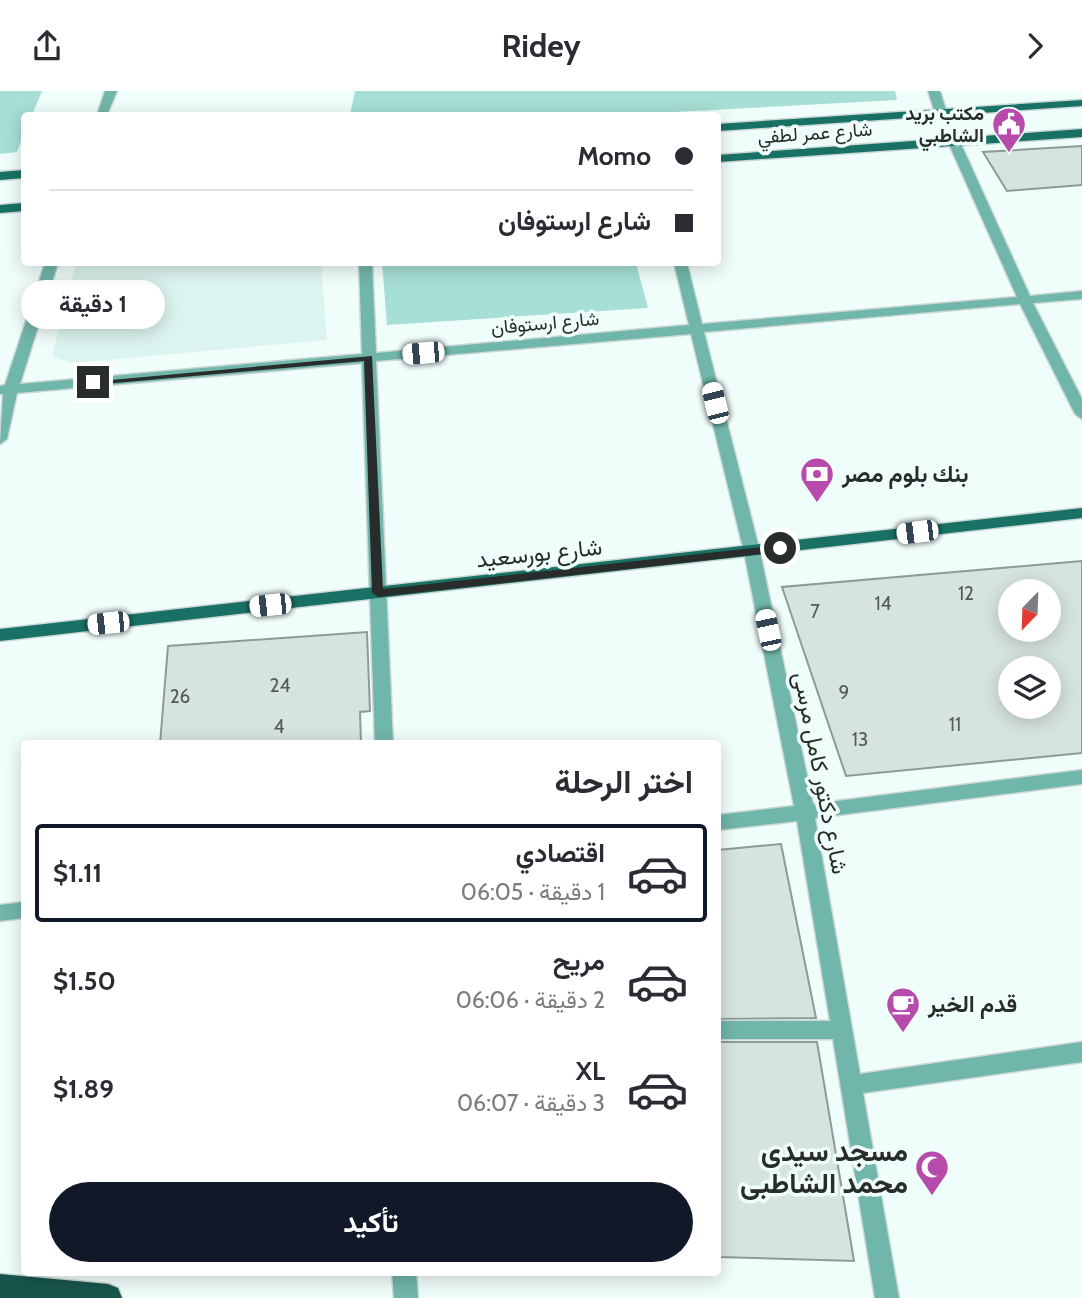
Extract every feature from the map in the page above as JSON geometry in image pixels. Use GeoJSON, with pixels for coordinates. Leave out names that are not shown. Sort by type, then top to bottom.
{"type":"FeatureCollection","features":[{"type":"Feature","properties":{"kind":"highway"},"geometry":{"type":"LineString","coordinates":[[0,1289],[108,1298]]}},
{"type":"Feature","properties":{"kind":"main road","name":"شارع عمر لطفي"},"geometry":{"type":"LineString","coordinates":[[721,128],[1082,103]]}},
{"type":"Feature","properties":{"kind":"main road","name":"شارع عمر لطفي"},"geometry":{"type":"LineString","coordinates":[[721,159],[1082,133]]}},
{"type":"Feature","properties":{"kind":"main road"},"geometry":{"type":"LineString","coordinates":[[0,176],[21,174]]}},
{"type":"Feature","properties":{"kind":"main road"},"geometry":{"type":"LineString","coordinates":[[0,209],[21,207]]}},
{"type":"Feature","properties":{"kind":"main road","name":"شارع بورسعيد"},"geometry":{"type":"LineString","coordinates":[[0,635],[1082,513]]}},
{"type":"Feature","properties":{"kind":"street"},"geometry":{"type":"LineString","coordinates":[[103,112],[111,91]]}},
{"type":"Feature","properties":{"kind":"street"},"geometry":{"type":"LineString","coordinates":[[934,91],[941,113]]}},
{"type":"Feature","properties":{"kind":"street"},"geometry":{"type":"LineString","coordinates":[[954,142],[1025,300],[1082,414]]}},
{"type":"Feature","properties":{"kind":"street"},"geometry":{"type":"LineString","coordinates":[[1,434],[6,390],[50,266]]}},
{"type":"Feature","properties":{"kind":"street"},"geometry":{"type":"LineString","coordinates":[[365,266],[384,740]]}},
{"type":"Feature","properties":{"kind":"street","name":"شارع دكتور كامل مرسى"},"geometry":{"type":"LineString","coordinates":[[682,266],[752,552],[806,812],[887,1298]]}},
{"type":"Feature","properties":{"kind":"street","name":"شارع ارستوفان"},"geometry":{"type":"LineString","coordinates":[[6,390],[1082,295]]}},
{"type":"Feature","properties":{"kind":"street"},"geometry":{"type":"LineString","coordinates":[[721,823],[1082,777]]}},
{"type":"Feature","properties":{"kind":"street"},"geometry":{"type":"LineString","coordinates":[[0,913],[21,910]]}},
{"type":"Feature","properties":{"kind":"street"},"geometry":{"type":"LineString","coordinates":[[721,1030],[842,1030]]}},
{"type":"Feature","properties":{"kind":"street"},"geometry":{"type":"LineString","coordinates":[[851,1085],[1082,1052]]}},
{"type":"Feature","properties":{"kind":"street"},"geometry":{"type":"LineString","coordinates":[[404,1276],[406,1298]]}},
{"type":"Feature","properties":{"kind":"shaded area"},"geometry":{"type":"Polygon","coordinates":[[[75,266],[321,266],[327,340],[72,363],[52,356],[75,266]]]}},
{"type":"Feature","properties":{"kind":"green space"},"geometry":{"type":"Polygon","coordinates":[[[0,91],[42,91],[33,112],[21,112],[21,141],[17,152],[0,154],[0,91]]]}},
{"type":"Feature","properties":{"kind":"green space"},"geometry":{"type":"Polygon","coordinates":[[[355,91],[895,91],[897,100],[673,112],[351,112],[355,91]]]}},
{"type":"Feature","properties":{"kind":"green space"},"geometry":{"type":"Polygon","coordinates":[[[382,266],[637,266],[648,308],[387,325],[382,266]]]}},
{"type":"Feature","properties":{"kind":"building"},"geometry":{"type":"Polygon","coordinates":[[[1082,146],[1082,185],[1007,191],[983,152],[1082,146]]]}},
{"type":"Feature","properties":{"kind":"building"},"geometry":{"type":"Polygon","coordinates":[[[1082,561],[1082,753],[846,776],[782,587],[1082,561]]]}},
{"type":"Feature","properties":{"kind":"building"},"geometry":{"type":"Polygon","coordinates":[[[367,632],[370,711],[360,712],[361,740],[160,740],[168,646],[367,632]]]}},
{"type":"Feature","properties":{"kind":"building"},"geometry":{"type":"Polygon","coordinates":[[[781,844],[816,1018],[721,1019],[721,850],[781,844]]]}},
{"type":"Feature","properties":{"kind":"building"},"geometry":{"type":"Polygon","coordinates":[[[721,1042],[817,1042],[854,1261],[721,1257],[721,1042]]]}},
{"type":"Feature","properties":{"kind":"place","name":"مكتب بريد الشاطبي"},"geometry":{"type":"Point","coordinates":[1009,154]}},
{"type":"Feature","properties":{"kind":"place","name":"بنك بلوم مصر"},"geometry":{"type":"Point","coordinates":[817,504]}},
{"type":"Feature","properties":{"kind":"place","name":"قدم الخير"},"geometry":{"type":"Point","coordinates":[903,1034]}},
{"type":"Feature","properties":{"kind":"place","name":"مسجد سيدى محمد الشاطبى"},"geometry":{"type":"Point","coordinates":[932,1197]}},
{"type":"Feature","properties":{"kind":"route"},"geometry":{"type":"LineString","coordinates":[[93,382],[369,358],[378,593],[780,548]]}}]}
